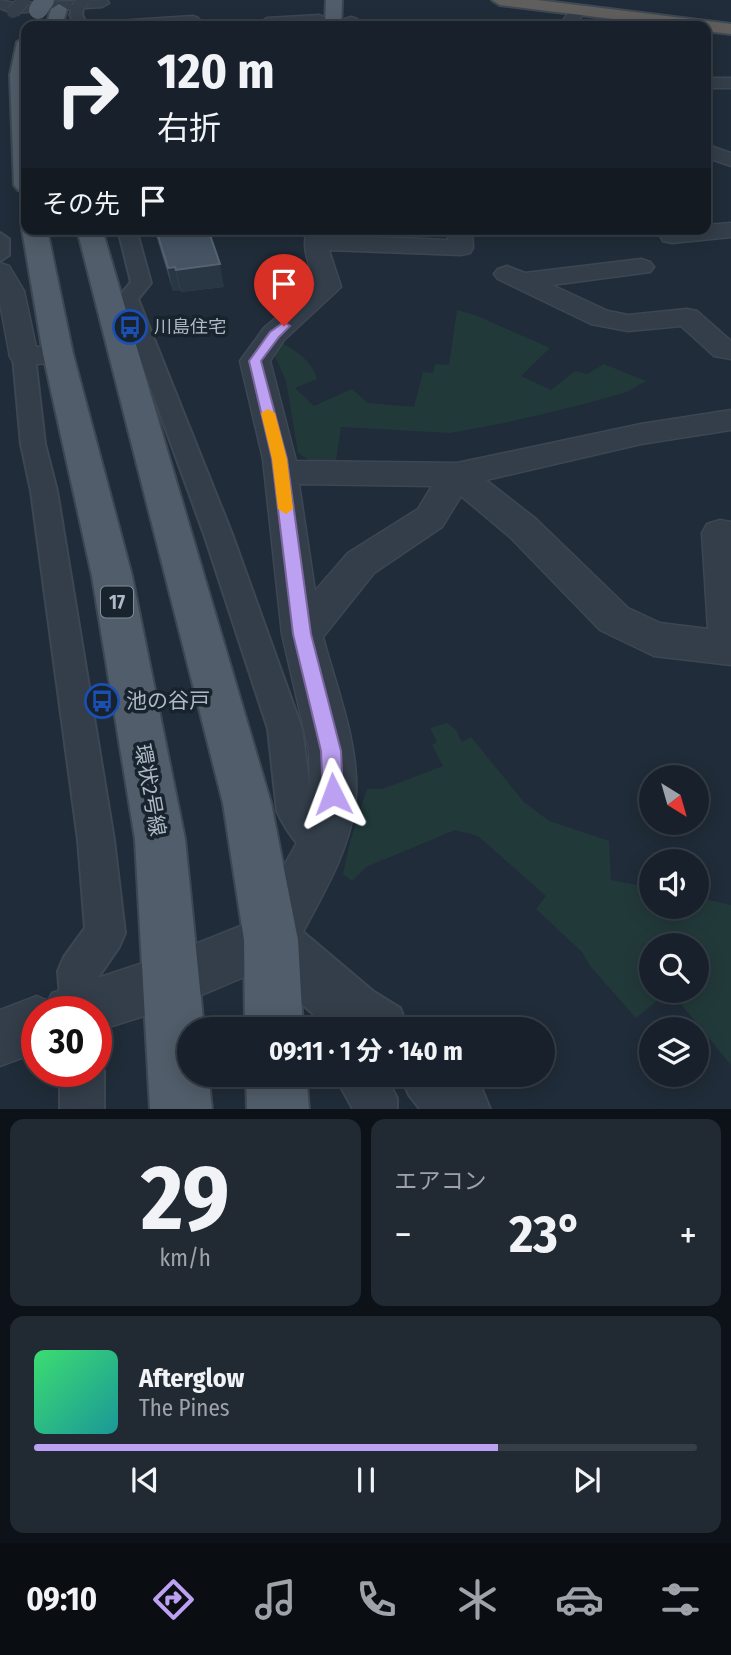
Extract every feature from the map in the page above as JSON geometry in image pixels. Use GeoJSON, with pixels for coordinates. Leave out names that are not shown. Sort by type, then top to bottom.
{"type":"FeatureCollection","features":[{"type":"Feature","properties":{"kind":"highway"},"geometry":{"type":"LineString","coordinates":[[500,0],[667,21]]}},
{"type":"Feature","properties":{"kind":"highway"},"geometry":{"type":"LineString","coordinates":[[711,26],[731,29]]}},
{"type":"Feature","properties":{"kind":"main road"},"geometry":{"type":"LineString","coordinates":[[327,21],[334,0]]}},
{"type":"Feature","properties":{"kind":"main road"},"geometry":{"type":"LineString","coordinates":[[37,21],[57,10]]}},
{"type":"Feature","properties":{"kind":"main road"},"geometry":{"type":"LineString","coordinates":[[8,37],[21,30]]}},
{"type":"Feature","properties":{"kind":"main road"},"geometry":{"type":"LineString","coordinates":[[0,62],[19,75]]}},
{"type":"Feature","properties":{"kind":"main road"},"geometry":{"type":"LineString","coordinates":[[21,66],[21,106]]}},
{"type":"Feature","properties":{"kind":"main road","name":"環状2号線"},"geometry":{"type":"LineString","coordinates":[[34,235],[41,355],[112,576],[160,839],[181,1109]]}},
{"type":"Feature","properties":{"kind":"main road"},"geometry":{"type":"LineString","coordinates":[[91,235],[247,803],[271,940],[274,1017]]}},
{"type":"Feature","properties":{"kind":"main road"},"geometry":{"type":"LineString","coordinates":[[277,1087],[278,1109]]}},
{"type":"Feature","properties":{"kind":"street"},"geometry":{"type":"LineString","coordinates":[[6,8],[24,0]]}},
{"type":"Feature","properties":{"kind":"street"},"geometry":{"type":"LineString","coordinates":[[6,8],[102,1],[109,21]]}},
{"type":"Feature","properties":{"kind":"street"},"geometry":{"type":"LineString","coordinates":[[57,10],[76,15],[79,21]]}},
{"type":"Feature","properties":{"kind":"street"},"geometry":{"type":"LineString","coordinates":[[57,10],[78,21]]}},
{"type":"Feature","properties":{"kind":"street"},"geometry":{"type":"LineString","coordinates":[[570,21],[579,10]]}},
{"type":"Feature","properties":{"kind":"street"},"geometry":{"type":"LineString","coordinates":[[266,20],[286,21]]}},
{"type":"Feature","properties":{"kind":"street"},"geometry":{"type":"LineString","coordinates":[[711,83],[731,83]]}},
{"type":"Feature","properties":{"kind":"street"},"geometry":{"type":"LineString","coordinates":[[711,152],[731,160]]}},
{"type":"Feature","properties":{"kind":"street"},"geometry":{"type":"LineString","coordinates":[[711,173],[731,171]]}},
{"type":"Feature","properties":{"kind":"street"},"geometry":{"type":"LineString","coordinates":[[711,232],[731,230]]}},
{"type":"Feature","properties":{"kind":"street"},"geometry":{"type":"LineString","coordinates":[[129,235],[141,284],[128,298],[218,534],[285,729],[295,811],[322,844]]}},
{"type":"Feature","properties":{"kind":"street"},"geometry":{"type":"LineString","coordinates":[[112,1000],[173,980],[271,940],[322,844],[333,794],[331,751],[302,634],[281,472],[255,361],[274,334],[328,287],[325,274],[316,259],[317,235],[461,248],[460,235]]}},
{"type":"Feature","properties":{"kind":"street"},"geometry":{"type":"LineString","coordinates":[[672,236],[682,235]]}},
{"type":"Feature","properties":{"kind":"street"},"geometry":{"type":"LineString","coordinates":[[0,239],[0,255]]}},
{"type":"Feature","properties":{"kind":"street"},"geometry":{"type":"LineString","coordinates":[[641,267],[514,278],[601,318],[628,323],[687,317],[724,350],[731,350]]}},
{"type":"Feature","properties":{"kind":"street"},"geometry":{"type":"LineString","coordinates":[[0,271],[41,355],[33,444],[44,491],[96,840],[106,933],[78,971],[72,996]]}},
{"type":"Feature","properties":{"kind":"street"},"geometry":{"type":"LineString","coordinates":[[281,472],[457,475],[641,434],[731,420]]}},
{"type":"Feature","properties":{"kind":"street"},"geometry":{"type":"LineString","coordinates":[[302,634],[361,563],[430,518],[457,475]]}},
{"type":"Feature","properties":{"kind":"street"},"geometry":{"type":"LineString","coordinates":[[457,475],[523,528],[614,619],[654,639],[729,649],[720,533],[731,535]]}},
{"type":"Feature","properties":{"kind":"street"},"geometry":{"type":"LineString","coordinates":[[271,940],[355,1017]]}},
{"type":"Feature","properties":{"kind":"street"},"geometry":{"type":"LineString","coordinates":[[0,1038],[21,1031]]}},
{"type":"Feature","properties":{"kind":"street"},"geometry":{"type":"LineString","coordinates":[[82,1087],[82,1109]]}},
{"type":"Feature","properties":{"kind":"street"},"geometry":{"type":"LineString","coordinates":[[366,1087],[375,1098],[375,1109]]}},
{"type":"Feature","properties":{"kind":"street"},"geometry":{"type":"LineString","coordinates":[[441,1087],[459,1109]]}},
{"type":"Feature","properties":{"kind":"green space"},"geometry":{"type":"Polygon","coordinates":[[[457,310],[475,315],[550,348],[521,376],[551,390],[575,371],[587,374],[604,364],[646,381],[627,392],[580,405],[450,433],[341,427],[336,461],[312,462],[298,453],[286,381],[274,354],[280,342],[303,357],[311,366],[317,379],[295,388],[314,406],[352,389],[368,403],[414,407],[423,372],[433,373],[435,364],[449,365],[457,310]]]}},
{"type":"Feature","properties":{"kind":"green space"},"geometry":{"type":"Polygon","coordinates":[[[447,723],[456,730],[462,742],[471,737],[524,802],[549,821],[609,841],[611,880],[639,886],[639,919],[709,919],[709,900],[731,905],[731,1065],[709,1038],[709,1017],[691,1017],[680,1003],[709,1003],[709,933],[639,933],[639,1003],[654,1003],[636,1018],[590,966],[582,952],[536,909],[546,896],[478,836],[455,830],[366,867],[352,881],[343,874],[367,789],[382,789],[443,766],[432,745],[437,742],[430,728],[447,723]]]}},
{"type":"Feature","properties":{"kind":"building"},"geometry":{"type":"Polygon","coordinates":[[[158,235],[210,235],[220,264],[176,270],[175,267],[168,268],[158,235]]]}},
{"type":"Feature","properties":{"kind":"slow traffic"},"geometry":{"type":"LineString","coordinates":[[268,413],[279,459],[286,509]]}},
{"type":"Feature","properties":{"kind":"place","name":"川島住宅"},"geometry":{"type":"Point","coordinates":[130,327]}},
{"type":"Feature","properties":{"kind":"place","name":"池の谷戸"},"geometry":{"type":"Point","coordinates":[102,701]}},
{"type":"Feature","properties":{"kind":"route"},"geometry":{"type":"LineString","coordinates":[[284,326],[274,334],[255,361],[279,459],[302,634],[331,751],[333,794]]}}]}
